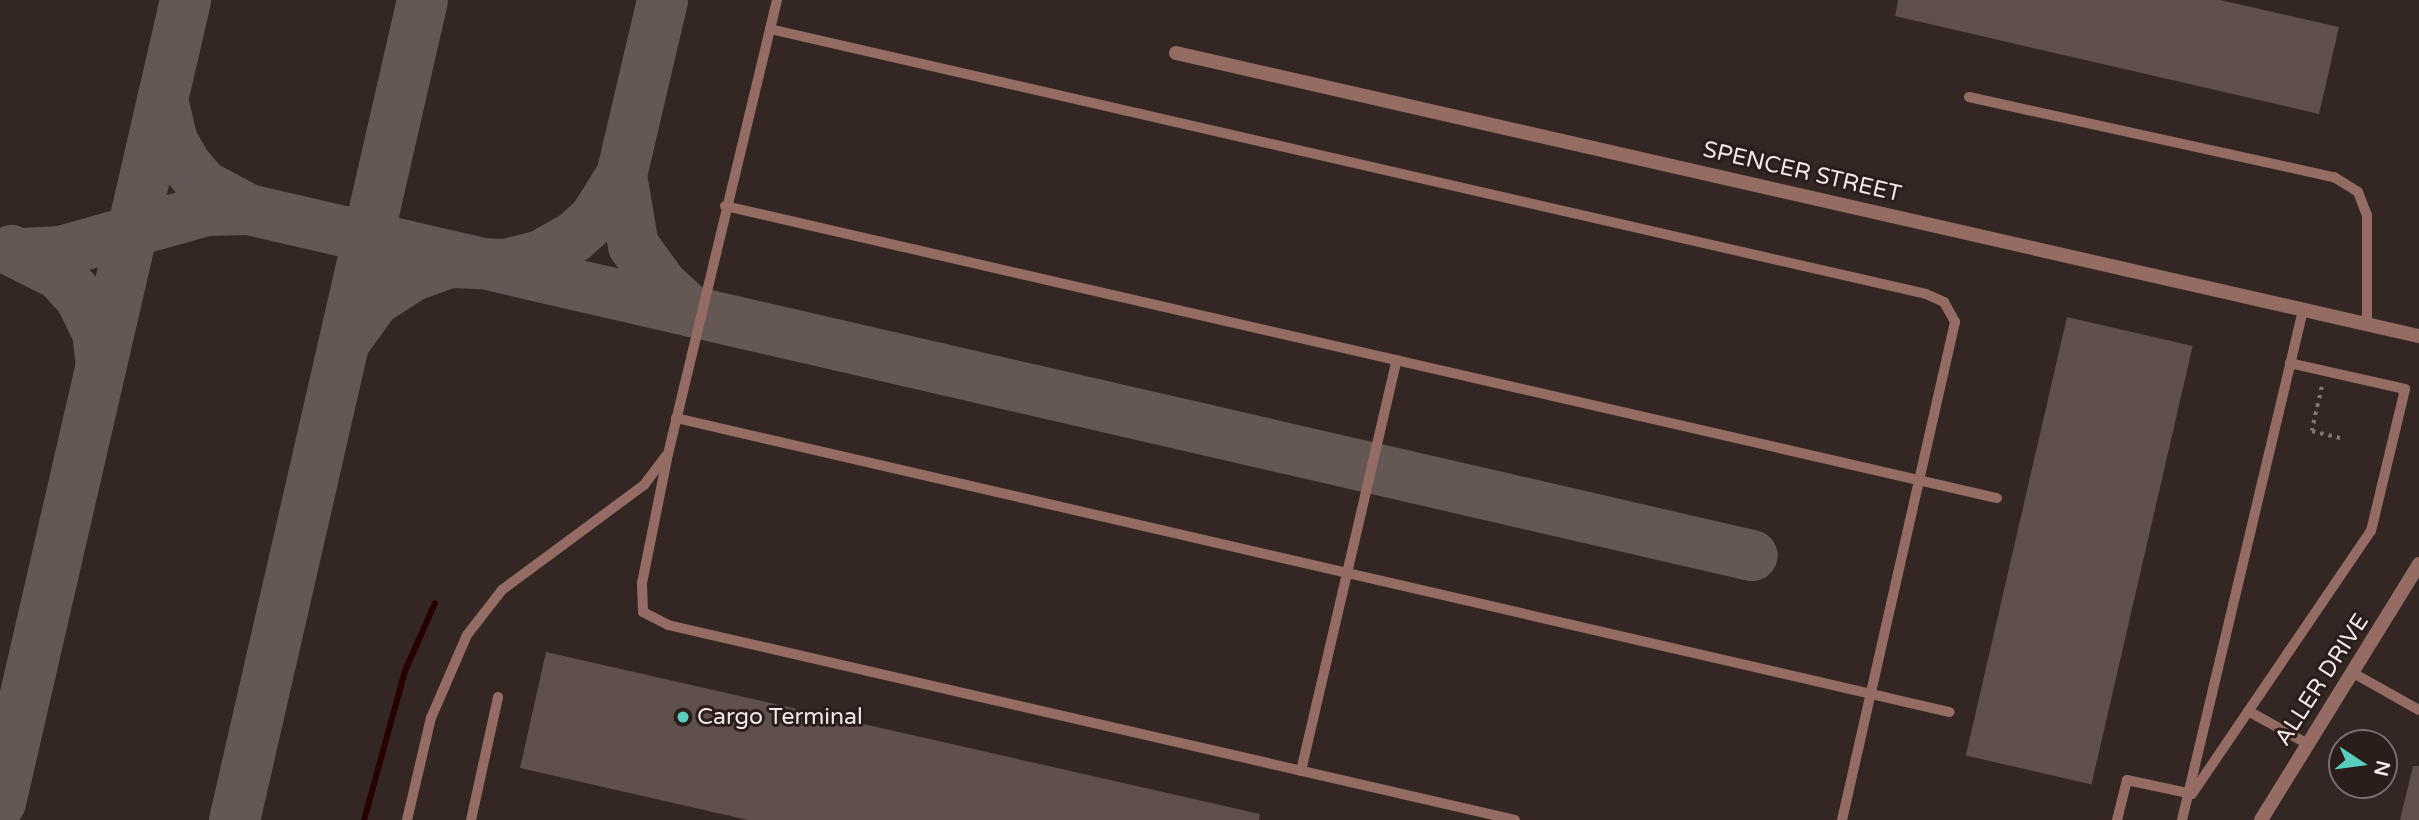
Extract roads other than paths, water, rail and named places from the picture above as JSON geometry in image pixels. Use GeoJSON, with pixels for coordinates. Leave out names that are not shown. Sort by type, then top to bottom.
{"type":"FeatureCollection","features":[{"type":"Feature","properties":{"kind":"street","name":"SPENCER STREET"},"geometry":{"type":"LineString","coordinates":[[1176,53],[2419,336]]}},
{"type":"Feature","properties":{"kind":"street","name":"ALLER DRIVE"},"geometry":{"type":"LineString","coordinates":[[2261,820],[2355,674],[2419,564]]}},
{"type":"Feature","properties":{"kind":"lane"},"geometry":{"type":"LineString","coordinates":[[777,0],[667,454],[642,583],[640,601],[648,618],[1515,820]]}},
{"type":"Feature","properties":{"kind":"lane"},"geometry":{"type":"LineString","coordinates":[[770,29],[1935,296],[1955,322],[1842,820]]}},
{"type":"Feature","properties":{"kind":"lane"},"geometry":{"type":"LineString","coordinates":[[1969,97],[2334,177],[2358,192],[2367,215],[2367,324]]}},
{"type":"Feature","properties":{"kind":"lane"},"geometry":{"type":"LineString","coordinates":[[725,206],[1997,498]]}},
{"type":"Feature","properties":{"kind":"lane"},"geometry":{"type":"LineString","coordinates":[[2182,820],[2192,794],[2303,310]]}},
{"type":"Feature","properties":{"kind":"lane"},"geometry":{"type":"LineString","coordinates":[[1301,771],[1397,360]]}},
{"type":"Feature","properties":{"kind":"lane"},"geometry":{"type":"LineString","coordinates":[[2192,794],[2371,531],[2405,389],[2290,363]]}},
{"type":"Feature","properties":{"kind":"lane"},"geometry":{"type":"LineString","coordinates":[[676,418],[1949,712]]}},
{"type":"Feature","properties":{"kind":"lane"},"geometry":{"type":"LineString","coordinates":[[407,820],[430,718],[467,635],[502,590],[645,485],[667,454]]}},
{"type":"Feature","properties":{"kind":"lane"},"geometry":{"type":"LineString","coordinates":[[2355,674],[2419,710]]}},
{"type":"Feature","properties":{"kind":"lane"},"geometry":{"type":"LineString","coordinates":[[471,820],[498,698]]}},
{"type":"Feature","properties":{"kind":"lane"},"geometry":{"type":"LineString","coordinates":[[2248,711],[2308,744]]}},
{"type":"Feature","properties":{"kind":"lane"},"geometry":{"type":"LineString","coordinates":[[2118,820],[2127,780],[2192,794]]}},
{"type":"Feature","properties":{"kind":"waterway"},"geometry":{"type":"LineString","coordinates":[[364,820],[405,671],[435,603]]}},
{"type":"Feature","properties":{"kind":"place","name":"Cargo Terminal"},"geometry":{"type":"Point","coordinates":[683,717]}}]}
